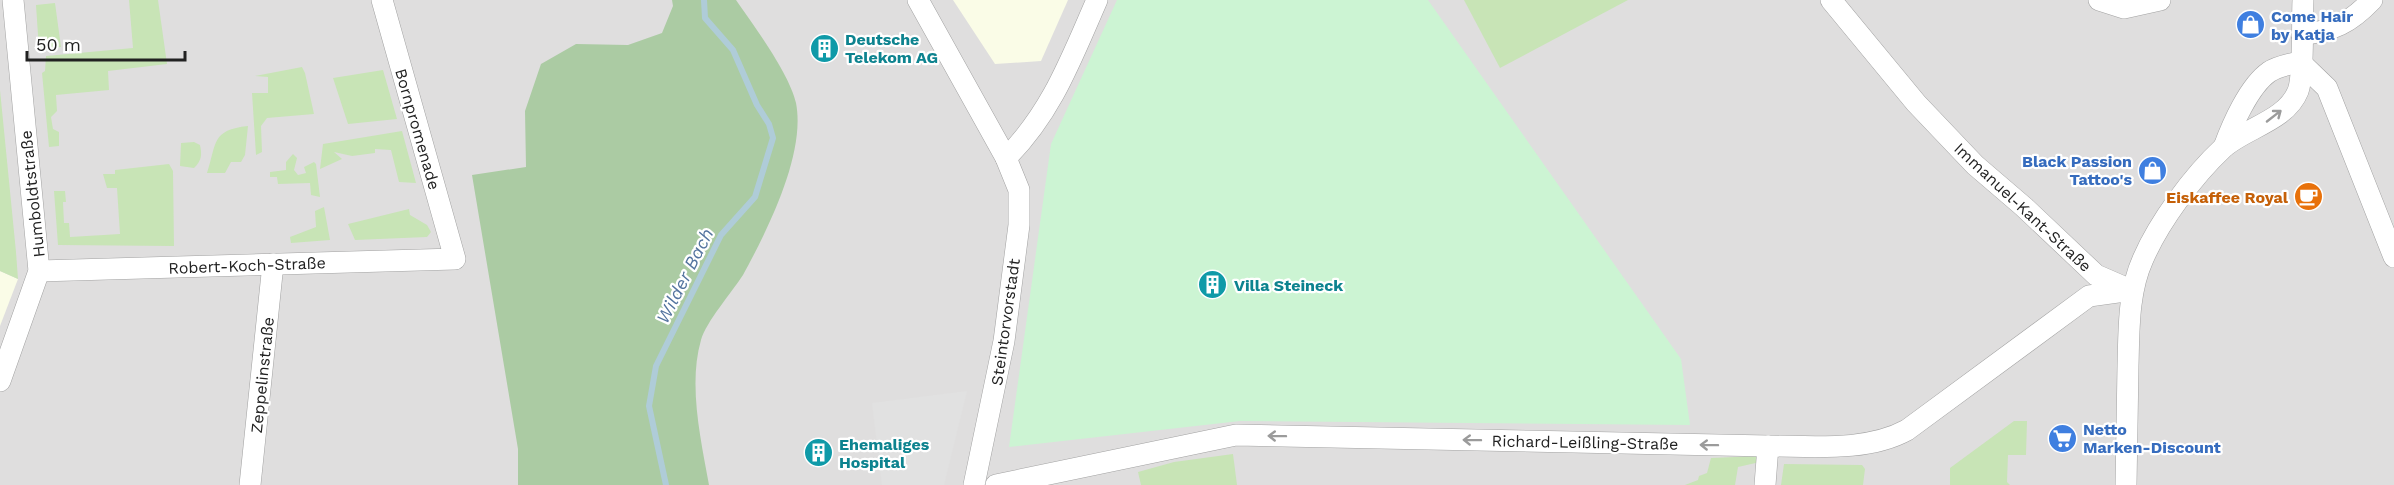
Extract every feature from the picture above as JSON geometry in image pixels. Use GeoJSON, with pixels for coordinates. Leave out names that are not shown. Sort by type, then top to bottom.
{"type":"FeatureCollection","features":[{"type":"Feature","properties":{"kind":"street","name":"Humboldtstraße"},"geometry":{"type":"LineString","coordinates":[[0,381],[39,271],[13,0]]}},
{"type":"Feature","properties":{"kind":"street","name":"Bornpromenade"},"geometry":{"type":"LineString","coordinates":[[382,0],[455,259]]}},
{"type":"Feature","properties":{"kind":"street","name":"Steintorvorstadt"},"geometry":{"type":"LineString","coordinates":[[918,0],[1006,158],[1018,190],[1019,225],[1004,341],[974,485]]}},
{"type":"Feature","properties":{"kind":"street"},"geometry":{"type":"LineString","coordinates":[[1006,158],[1030,134],[1046,109],[1097,0]]}},
{"type":"Feature","properties":{"kind":"street","name":"Immanuel-Kant-Straße"},"geometry":{"type":"LineString","coordinates":[[1831,0],[1908,94],[1975,165],[2025,207],[2096,275],[2110,284],[2132,290]]}},
{"type":"Feature","properties":{"kind":"street"},"geometry":{"type":"LineString","coordinates":[[2099,0],[2124,8],[2160,0]]}},
{"type":"Feature","properties":{"kind":"street"},"geometry":{"type":"LineString","coordinates":[[2126,485],[2132,290],[2143,257],[2182,196],[2224,147],[2262,125],[2292,101],[2302,78],[2303,0]]}},
{"type":"Feature","properties":{"kind":"street"},"geometry":{"type":"LineString","coordinates":[[2302,35],[2329,31],[2346,23],[2372,0]]}},
{"type":"Feature","properties":{"kind":"street"},"geometry":{"type":"LineString","coordinates":[[2224,147],[2243,104],[2268,72],[2301,62]]}},
{"type":"Feature","properties":{"kind":"street"},"geometry":{"type":"LineString","coordinates":[[2301,62],[2327,88],[2387,219],[2394,257]]}},
{"type":"Feature","properties":{"kind":"street","name":"Robert-Koch-Straße"},"geometry":{"type":"LineString","coordinates":[[39,271],[455,259]]}},
{"type":"Feature","properties":{"kind":"street","name":"Zeppelinstraße"},"geometry":{"type":"LineString","coordinates":[[250,485],[273,264]]}},
{"type":"Feature","properties":{"kind":"street","name":"Richard-Leißling-Straße"},"geometry":{"type":"LineString","coordinates":[[996,485],[1236,435],[1842,446],[1896,436],[2089,296],[2132,290]]}},
{"type":"Feature","properties":{"kind":"street"},"geometry":{"type":"LineString","coordinates":[[1765,485],[1768,446]]}},
{"type":"Feature","properties":{"kind":"shaded area"},"geometry":{"type":"Polygon","coordinates":[[[0,0],[2394,0],[2394,485],[0,485],[0,0]]]}},
{"type":"Feature","properties":{"kind":"shaded area"},"geometry":{"type":"Polygon","coordinates":[[[953,0],[1068,0],[1041,61],[995,64],[953,0]]]}},
{"type":"Feature","properties":{"kind":"shaded area"},"geometry":{"type":"Polygon","coordinates":[[[0,271],[18,279],[0,326],[0,271]]]}},
{"type":"Feature","properties":{"kind":"shaded area"},"geometry":{"type":"Polygon","coordinates":[[[967,391],[944,485],[882,485],[872,403],[967,391]]]}},
{"type":"Feature","properties":{"kind":"green space"},"geometry":{"type":"Polygon","coordinates":[[[129,0],[158,0],[167,64],[108,71],[109,90],[56,95],[57,111],[51,117],[53,129],[59,132],[59,146],[49,147],[42,73],[45,71],[46,56],[133,48],[129,0]]]}},
{"type":"Feature","properties":{"kind":"green space"},"geometry":{"type":"Polygon","coordinates":[[[672,0],[736,0],[786,78],[796,103],[798,123],[790,168],[773,215],[743,275],[714,316],[701,340],[697,357],[696,394],[709,485],[518,485],[518,449],[472,175],[526,167],[525,111],[541,64],[576,44],[628,45],[662,33],[673,6],[672,0]]]}},
{"type":"Feature","properties":{"kind":"green space"},"geometry":{"type":"Polygon","coordinates":[[[1117,0],[1428,0],[1681,359],[1690,425],[1240,421],[1009,447],[1051,144],[1117,0]]]}},
{"type":"Feature","properties":{"kind":"green space"},"geometry":{"type":"Polygon","coordinates":[[[1464,0],[1628,0],[1500,68],[1464,0]]]}},
{"type":"Feature","properties":{"kind":"green space"},"geometry":{"type":"Polygon","coordinates":[[[55,3],[61,47],[39,50],[36,5],[55,3]]]}},
{"type":"Feature","properties":{"kind":"green space"},"geometry":{"type":"Polygon","coordinates":[[[302,67],[314,114],[267,118],[261,126],[262,152],[256,155],[252,93],[268,93],[268,77],[255,76],[302,67]]]}},
{"type":"Feature","properties":{"kind":"green space"},"geometry":{"type":"Polygon","coordinates":[[[383,70],[397,119],[348,124],[333,78],[383,70]]]}},
{"type":"Feature","properties":{"kind":"green space"},"geometry":{"type":"Polygon","coordinates":[[[0,90],[16,252],[18,279],[0,271],[0,90]]]}},
{"type":"Feature","properties":{"kind":"green space"},"geometry":{"type":"Polygon","coordinates":[[[248,126],[245,155],[241,162],[231,162],[225,173],[207,173],[217,140],[221,135],[236,128],[248,126]]]}},
{"type":"Feature","properties":{"kind":"green space"},"geometry":{"type":"Polygon","coordinates":[[[402,131],[416,183],[399,182],[391,150],[375,149],[375,153],[352,156],[334,152],[342,159],[320,169],[323,144],[402,131]]]}},
{"type":"Feature","properties":{"kind":"green space"},"geometry":{"type":"Polygon","coordinates":[[[194,142],[200,145],[199,162],[194,168],[180,166],[181,143],[194,142]]]}},
{"type":"Feature","properties":{"kind":"green space"},"geometry":{"type":"Polygon","coordinates":[[[293,154],[297,158],[294,170],[298,175],[306,173],[304,167],[314,162],[316,164],[320,197],[311,195],[310,183],[278,184],[277,177],[270,177],[270,172],[286,170],[286,162],[293,154]]]}},
{"type":"Feature","properties":{"kind":"green space"},"geometry":{"type":"Polygon","coordinates":[[[169,164],[173,171],[174,246],[58,245],[54,191],[65,191],[64,223],[69,223],[70,237],[120,234],[117,188],[107,188],[103,174],[115,174],[115,170],[169,164]]]}},
{"type":"Feature","properties":{"kind":"green space"},"geometry":{"type":"Polygon","coordinates":[[[324,207],[330,240],[291,243],[290,237],[316,227],[315,211],[324,207]]]}},
{"type":"Feature","properties":{"kind":"green space"},"geometry":{"type":"Polygon","coordinates":[[[409,209],[410,215],[427,225],[431,232],[427,237],[355,240],[348,224],[409,209]]]}},
{"type":"Feature","properties":{"kind":"green space"},"geometry":{"type":"Polygon","coordinates":[[[2014,421],[2027,421],[2026,455],[2008,455],[2007,482],[2010,485],[1950,485],[1950,468],[2014,421]]]}},
{"type":"Feature","properties":{"kind":"green space"},"geometry":{"type":"Polygon","coordinates":[[[1233,454],[1237,485],[1141,485],[1138,472],[1174,462],[1233,454]]]}},
{"type":"Feature","properties":{"kind":"green space"},"geometry":{"type":"Polygon","coordinates":[[[1758,456],[1760,462],[1738,467],[1735,485],[1685,485],[1698,480],[1699,476],[1707,473],[1711,458],[1758,456]]]}},
{"type":"Feature","properties":{"kind":"green space"},"geometry":{"type":"Polygon","coordinates":[[[1784,464],[1862,465],[1865,469],[1863,485],[1781,485],[1784,464]]]}},
{"type":"Feature","properties":{"kind":"waterway","name":"Wilder Bach"},"geometry":{"type":"LineString","coordinates":[[666,485],[649,406],[656,366],[721,235],[755,197],[773,138],[769,124],[757,105],[733,50],[705,18],[704,0]]}},
{"type":"Feature","properties":{"kind":"place","name":"Come Hair by Katja"},"geometry":{"type":"Point","coordinates":[2250,25]}},
{"type":"Feature","properties":{"kind":"place","name":"Deutsche Telekom AG"},"geometry":{"type":"Point","coordinates":[824,48]}},
{"type":"Feature","properties":{"kind":"place","name":"Black Passion Tattoo's"},"geometry":{"type":"Point","coordinates":[2153,170]}},
{"type":"Feature","properties":{"kind":"place","name":"Eiskaffee Royal"},"geometry":{"type":"Point","coordinates":[2309,197]}},
{"type":"Feature","properties":{"kind":"place","name":"Villa Steineck"},"geometry":{"type":"Point","coordinates":[1213,285]}},
{"type":"Feature","properties":{"kind":"place","name":"Netto Marken-Discount"},"geometry":{"type":"Point","coordinates":[2062,438]}},
{"type":"Feature","properties":{"kind":"place","name":"Ehemaliges Hospital"},"geometry":{"type":"Point","coordinates":[818,453]}}]}
